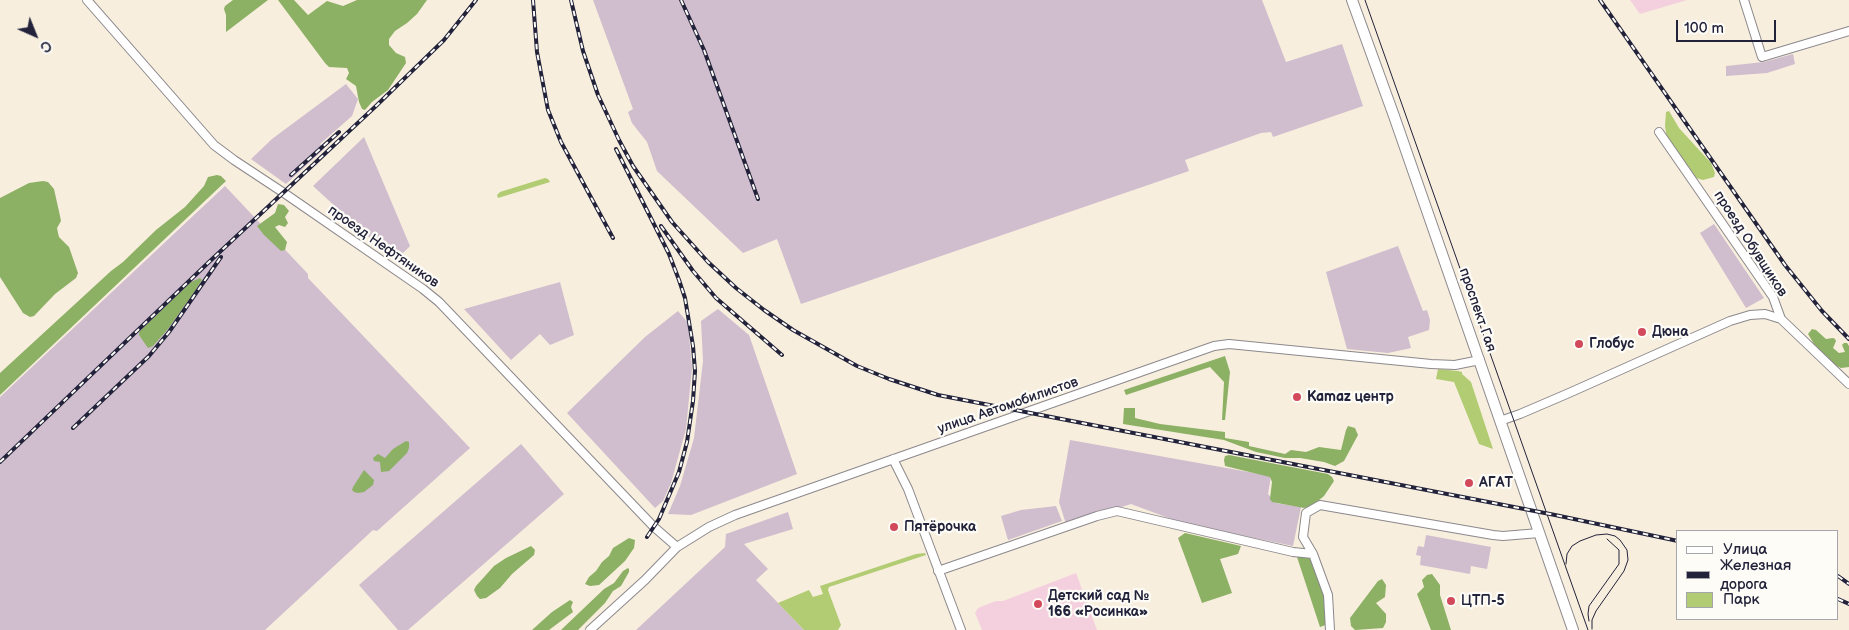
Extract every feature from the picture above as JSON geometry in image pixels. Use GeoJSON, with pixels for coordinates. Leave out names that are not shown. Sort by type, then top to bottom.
{"type":"FeatureCollection","features":[{"type":"Feature","properties":{"kind":"main road","name":"проспект Гая"},"geometry":{"type":"LineString","coordinates":[[1352,0],[1574,630]]}},
{"type":"Feature","properties":{"kind":"street","name":"проезд Нефтяников"},"geometry":{"type":"LineString","coordinates":[[87,0],[214,145],[423,289],[439,302],[648,521],[677,547]]}},
{"type":"Feature","properties":{"kind":"street"},"geometry":{"type":"LineString","coordinates":[[1744,0],[1762,57],[1849,31]]}},
{"type":"Feature","properties":{"kind":"street","name":"проезд Обувщиков"},"geometry":{"type":"LineString","coordinates":[[1658,132],[1773,297],[1781,319],[1849,384]]}},
{"type":"Feature","properties":{"kind":"street"},"geometry":{"type":"LineString","coordinates":[[1500,421],[1569,394],[1730,321],[1750,315],[1765,314],[1781,319]]}},
{"type":"Feature","properties":{"kind":"street","name":"улица Автомобилистов"},"geometry":{"type":"LineString","coordinates":[[590,630],[645,580],[677,547],[709,527],[736,515],[1214,346],[1229,344],[1431,364],[1456,365],[1480,360]]}},
{"type":"Feature","properties":{"kind":"street"},"geometry":{"type":"LineString","coordinates":[[893,459],[908,490],[961,630]]}},
{"type":"Feature","properties":{"kind":"street"},"geometry":{"type":"LineString","coordinates":[[1293,552],[1304,537],[1306,513],[1320,505],[1493,535],[1539,533]]}},
{"type":"Feature","properties":{"kind":"street"},"geometry":{"type":"LineString","coordinates":[[938,571],[1097,516],[1117,512],[1293,552],[1313,554]]}},
{"type":"Feature","properties":{"kind":"street"},"geometry":{"type":"LineString","coordinates":[[1304,537],[1313,554],[1328,595],[1330,630]]}},
{"type":"Feature","properties":{"kind":"shaded area"},"geometry":{"type":"Polygon","coordinates":[[[593,0],[1262,0],[1286,62],[1342,44],[1363,106],[1273,137],[1271,132],[1261,133],[1185,160],[1189,171],[801,304],[777,239],[743,253],[657,171],[647,142],[632,123],[628,112],[633,109],[593,0]]]}},
{"type":"Feature","properties":{"kind":"shaded area"},"geometry":{"type":"Polygon","coordinates":[[[1630,0],[1687,0],[1640,14],[1630,0]]]}},
{"type":"Feature","properties":{"kind":"shaded area"},"geometry":{"type":"Polygon","coordinates":[[[1793,54],[1795,64],[1767,73],[1726,76],[1726,66],[1764,62],[1793,54]]]}},
{"type":"Feature","properties":{"kind":"shaded area"},"geometry":{"type":"Polygon","coordinates":[[[346,84],[358,99],[352,116],[320,144],[324,149],[286,184],[251,159],[272,139],[346,84]]]}},
{"type":"Feature","properties":{"kind":"shaded area"},"geometry":{"type":"Polygon","coordinates":[[[364,137],[410,246],[395,261],[313,186],[364,137]]]}},
{"type":"Feature","properties":{"kind":"shaded area"},"geometry":{"type":"Polygon","coordinates":[[[225,186],[308,274],[308,278],[470,448],[377,531],[373,530],[265,630],[0,630],[0,397],[225,186]]]}},
{"type":"Feature","properties":{"kind":"shaded area"},"geometry":{"type":"Polygon","coordinates":[[[1714,224],[1764,298],[1746,308],[1700,233],[1714,224]]]}},
{"type":"Feature","properties":{"kind":"shaded area"},"geometry":{"type":"Polygon","coordinates":[[[1398,246],[1423,311],[1427,310],[1430,320],[1429,330],[1408,337],[1411,348],[1388,353],[1347,349],[1326,272],[1398,246]]]}},
{"type":"Feature","properties":{"kind":"shaded area"},"geometry":{"type":"Polygon","coordinates":[[[560,282],[574,335],[550,345],[540,334],[511,360],[464,309],[560,282]]]}},
{"type":"Feature","properties":{"kind":"shaded area"},"geometry":{"type":"Polygon","coordinates":[[[718,309],[749,335],[797,474],[691,515],[668,514],[680,486],[694,438],[703,361],[701,321],[718,309]]]}},
{"type":"Feature","properties":{"kind":"shaded area"},"geometry":{"type":"Polygon","coordinates":[[[678,311],[688,323],[692,368],[686,429],[671,483],[663,501],[655,508],[567,413],[645,337],[678,311]]]}},
{"type":"Feature","properties":{"kind":"shaded area"},"geometry":{"type":"Polygon","coordinates":[[[1070,440],[1271,476],[1268,494],[1276,503],[1301,507],[1293,546],[1182,523],[1131,504],[1066,524],[1059,502],[1070,440]]]}},
{"type":"Feature","properties":{"kind":"shaded area"},"geometry":{"type":"Polygon","coordinates":[[[521,444],[564,494],[408,630],[398,630],[359,585],[521,444]]]}},
{"type":"Feature","properties":{"kind":"shaded area"},"geometry":{"type":"Polygon","coordinates":[[[1056,506],[1062,521],[1008,540],[1001,516],[1021,510],[1056,506]]]}},
{"type":"Feature","properties":{"kind":"shaded area"},"geometry":{"type":"Polygon","coordinates":[[[788,512],[793,529],[744,544],[768,569],[756,580],[804,630],[636,630],[725,547],[726,534],[788,512]]]}},
{"type":"Feature","properties":{"kind":"shaded area"},"geometry":{"type":"Polygon","coordinates":[[[1426,535],[1491,547],[1487,569],[1471,566],[1470,574],[1420,565],[1421,556],[1416,555],[1418,546],[1424,547],[1426,535]]]}},
{"type":"Feature","properties":{"kind":"shaded area","name":"Детский сад № 166 «Росинка»"},"geometry":{"type":"Polygon","coordinates":[[[1076,573],[1097,630],[982,630],[975,613],[978,608],[996,601],[1003,601],[1076,573]]]}},
{"type":"Feature","properties":{"kind":"green space"},"geometry":{"type":"Polygon","coordinates":[[[233,0],[268,0],[226,32],[224,9],[233,0]]]}},
{"type":"Feature","properties":{"kind":"green space"},"geometry":{"type":"Polygon","coordinates":[[[278,0],[294,0],[308,15],[327,1],[343,6],[357,0],[427,0],[417,14],[395,31],[389,39],[389,45],[396,53],[405,57],[406,63],[388,90],[365,110],[362,109],[359,102],[356,86],[346,79],[349,73],[347,68],[329,67],[278,0]]]}},
{"type":"Feature","properties":{"kind":"green space"},"geometry":{"type":"Polygon","coordinates":[[[1669,111],[1679,128],[1711,163],[1715,173],[1714,177],[1703,180],[1693,177],[1667,140],[1665,126],[1666,112],[1669,111]]]}},
{"type":"Feature","properties":{"kind":"green space"},"geometry":{"type":"Polygon","coordinates":[[[217,175],[226,181],[0,395],[0,373],[156,230],[185,207],[204,186],[208,177],[217,175]]]}},
{"type":"Feature","properties":{"kind":"green space"},"geometry":{"type":"Polygon","coordinates":[[[545,178],[550,182],[498,198],[497,195],[500,192],[545,178]]]}},
{"type":"Feature","properties":{"kind":"green space"},"geometry":{"type":"Polygon","coordinates":[[[48,182],[54,189],[61,221],[57,228],[59,237],[69,247],[78,273],[76,278],[55,294],[34,316],[30,317],[23,313],[0,277],[0,198],[29,183],[48,182]]]}},
{"type":"Feature","properties":{"kind":"green space"},"geometry":{"type":"Polygon","coordinates":[[[278,204],[284,205],[289,211],[285,217],[288,223],[285,227],[279,225],[275,227],[287,242],[285,250],[281,251],[257,226],[275,213],[278,204]]]}},
{"type":"Feature","properties":{"kind":"green space"},"geometry":{"type":"Polygon","coordinates":[[[200,278],[202,280],[168,329],[153,346],[148,348],[139,332],[191,282],[200,278]]]}},
{"type":"Feature","properties":{"kind":"green space"},"geometry":{"type":"Polygon","coordinates":[[[1812,329],[1816,330],[1826,339],[1835,339],[1833,348],[1839,353],[1845,352],[1842,345],[1847,343],[1849,346],[1849,367],[1841,368],[1835,365],[1814,344],[1808,334],[1812,329]]]}},
{"type":"Feature","properties":{"kind":"green space"},"geometry":{"type":"Polygon","coordinates":[[[1225,356],[1230,372],[1225,420],[1222,420],[1224,382],[1210,367],[1126,395],[1124,390],[1225,356]]]}},
{"type":"Feature","properties":{"kind":"green space"},"geometry":{"type":"Polygon","coordinates":[[[1438,369],[1462,372],[1471,382],[1493,449],[1479,444],[1454,382],[1436,379],[1438,369]]]}},
{"type":"Feature","properties":{"kind":"green space"},"geometry":{"type":"Polygon","coordinates":[[[1124,408],[1135,408],[1135,418],[1160,424],[1225,432],[1225,438],[1249,442],[1249,446],[1285,454],[1291,450],[1306,452],[1319,447],[1341,450],[1348,426],[1355,428],[1358,435],[1344,461],[1335,466],[1324,462],[1300,458],[1285,458],[1256,452],[1224,440],[1123,424],[1124,408]]]}},
{"type":"Feature","properties":{"kind":"green space"},"geometry":{"type":"Polygon","coordinates":[[[406,441],[409,442],[407,453],[389,471],[381,472],[380,462],[374,461],[373,458],[378,454],[385,458],[393,449],[406,441]]]}},
{"type":"Feature","properties":{"kind":"green space"},"geometry":{"type":"Polygon","coordinates":[[[1229,455],[1328,474],[1334,481],[1324,496],[1312,506],[1304,508],[1272,502],[1270,499],[1272,482],[1270,477],[1225,466],[1225,456],[1229,455]]]}},
{"type":"Feature","properties":{"kind":"green space"},"geometry":{"type":"Polygon","coordinates":[[[364,470],[374,480],[373,485],[364,492],[354,492],[352,490],[353,487],[364,470]]]}},
{"type":"Feature","properties":{"kind":"green space"},"geometry":{"type":"Polygon","coordinates":[[[1185,533],[1241,546],[1238,554],[1220,559],[1232,593],[1202,603],[1178,538],[1185,533]]]}},
{"type":"Feature","properties":{"kind":"green space"},"geometry":{"type":"Polygon","coordinates":[[[629,538],[635,540],[634,548],[625,561],[599,585],[590,586],[585,584],[589,577],[609,556],[613,548],[629,538]]]}},
{"type":"Feature","properties":{"kind":"green space"},"geometry":{"type":"Polygon","coordinates":[[[531,546],[535,550],[534,555],[512,574],[500,588],[486,598],[480,599],[477,596],[474,590],[476,586],[494,566],[531,546]]]}},
{"type":"Feature","properties":{"kind":"green space"},"geometry":{"type":"Polygon","coordinates":[[[925,553],[926,555],[829,587],[828,590],[841,625],[838,630],[804,630],[778,603],[809,590],[813,597],[823,594],[820,586],[916,554],[925,553]]]}},
{"type":"Feature","properties":{"kind":"green space"},"geometry":{"type":"Polygon","coordinates":[[[1296,554],[1311,556],[1327,595],[1328,624],[1320,627],[1296,554]]]}},
{"type":"Feature","properties":{"kind":"green space"},"geometry":{"type":"Polygon","coordinates":[[[628,568],[629,572],[621,586],[613,591],[605,603],[578,630],[561,630],[604,589],[614,583],[623,571],[628,568]]]}},
{"type":"Feature","properties":{"kind":"green space"},"geometry":{"type":"Polygon","coordinates":[[[1432,574],[1440,585],[1440,595],[1451,630],[1431,630],[1417,594],[1424,587],[1422,580],[1427,575],[1432,574]]]}},
{"type":"Feature","properties":{"kind":"green space"},"geometry":{"type":"Polygon","coordinates":[[[1382,579],[1386,585],[1385,597],[1376,603],[1386,614],[1386,622],[1383,628],[1355,630],[1351,626],[1350,618],[1378,581],[1382,579]]]}},
{"type":"Feature","properties":{"kind":"green space"},"geometry":{"type":"Polygon","coordinates":[[[570,600],[573,602],[571,607],[573,612],[549,630],[532,630],[552,612],[570,600]]]}},
{"type":"Feature","properties":{"kind":"tram line"},"geometry":{"type":"LineString","coordinates":[[1365,0],[1588,630]]}},
{"type":"Feature","properties":{"kind":"tram line"},"geometry":{"type":"LineString","coordinates":[[1566,564],[1567,554],[1572,546],[1596,535],[1607,534],[1615,536],[1627,550],[1628,560],[1624,571],[1596,611],[1592,620],[1592,629]]}},
{"type":"Feature","properties":{"kind":"tram line"},"geometry":{"type":"LineString","coordinates":[[1589,621],[1589,606],[1619,564],[1619,550],[1607,539]]}},
{"type":"Feature","properties":{"kind":"railway"},"geometry":{"type":"LineString","coordinates":[[0,462],[209,262],[376,106],[444,40],[476,0]]}},
{"type":"Feature","properties":{"kind":"railway"},"geometry":{"type":"LineString","coordinates":[[533,0],[537,52],[548,110],[561,142],[613,238]]}},
{"type":"Feature","properties":{"kind":"railway"},"geometry":{"type":"LineString","coordinates":[[571,0],[583,51],[598,95],[633,166],[672,222],[708,262],[736,288],[764,310],[793,330],[857,366],[938,395],[1555,515],[1676,541]]}},
{"type":"Feature","properties":{"kind":"railway"},"geometry":{"type":"LineString","coordinates":[[681,0],[704,50],[758,199]]}},
{"type":"Feature","properties":{"kind":"railway"},"geometry":{"type":"LineString","coordinates":[[1600,0],[1785,265],[1822,311],[1849,339]]}},
{"type":"Feature","properties":{"kind":"railway"},"geometry":{"type":"LineString","coordinates":[[291,175],[339,132]]}},
{"type":"Feature","properties":{"kind":"railway"},"geometry":{"type":"LineString","coordinates":[[616,149],[669,254],[679,280],[685,298],[695,371],[687,442],[679,472],[659,519],[647,537]]}},
{"type":"Feature","properties":{"kind":"railway"},"geometry":{"type":"LineString","coordinates":[[661,226],[693,271],[716,298],[782,355]]}},
{"type":"Feature","properties":{"kind":"railway"},"geometry":{"type":"LineString","coordinates":[[73,428],[149,356],[169,332],[221,257]]}},
{"type":"Feature","properties":{"kind":"railway"},"geometry":{"type":"LineString","coordinates":[[1839,577],[1849,584]]}},
{"type":"Feature","properties":{"kind":"railway"},"geometry":{"type":"LineString","coordinates":[[1839,599],[1849,604]]}},
{"type":"Feature","properties":{"kind":"place","name":"Дюна"},"geometry":{"type":"Point","coordinates":[1642,332]}},
{"type":"Feature","properties":{"kind":"place","name":"Глобус"},"geometry":{"type":"Point","coordinates":[1579,344]}},
{"type":"Feature","properties":{"kind":"place","name":"Kamaz центр"},"geometry":{"type":"Point","coordinates":[1297,397]}},
{"type":"Feature","properties":{"kind":"place","name":"АГАТ"},"geometry":{"type":"Point","coordinates":[1469,483]}},
{"type":"Feature","properties":{"kind":"place","name":"Пятёрочка"},"geometry":{"type":"Point","coordinates":[894,527]}},
{"type":"Feature","properties":{"kind":"place","name":"ЦТП-5"},"geometry":{"type":"Point","coordinates":[1451,601]}},
{"type":"Feature","properties":{"kind":"place","name":"Детский сад № 166 «Росинка»"},"geometry":{"type":"Point","coordinates":[1038,604]}}]}
